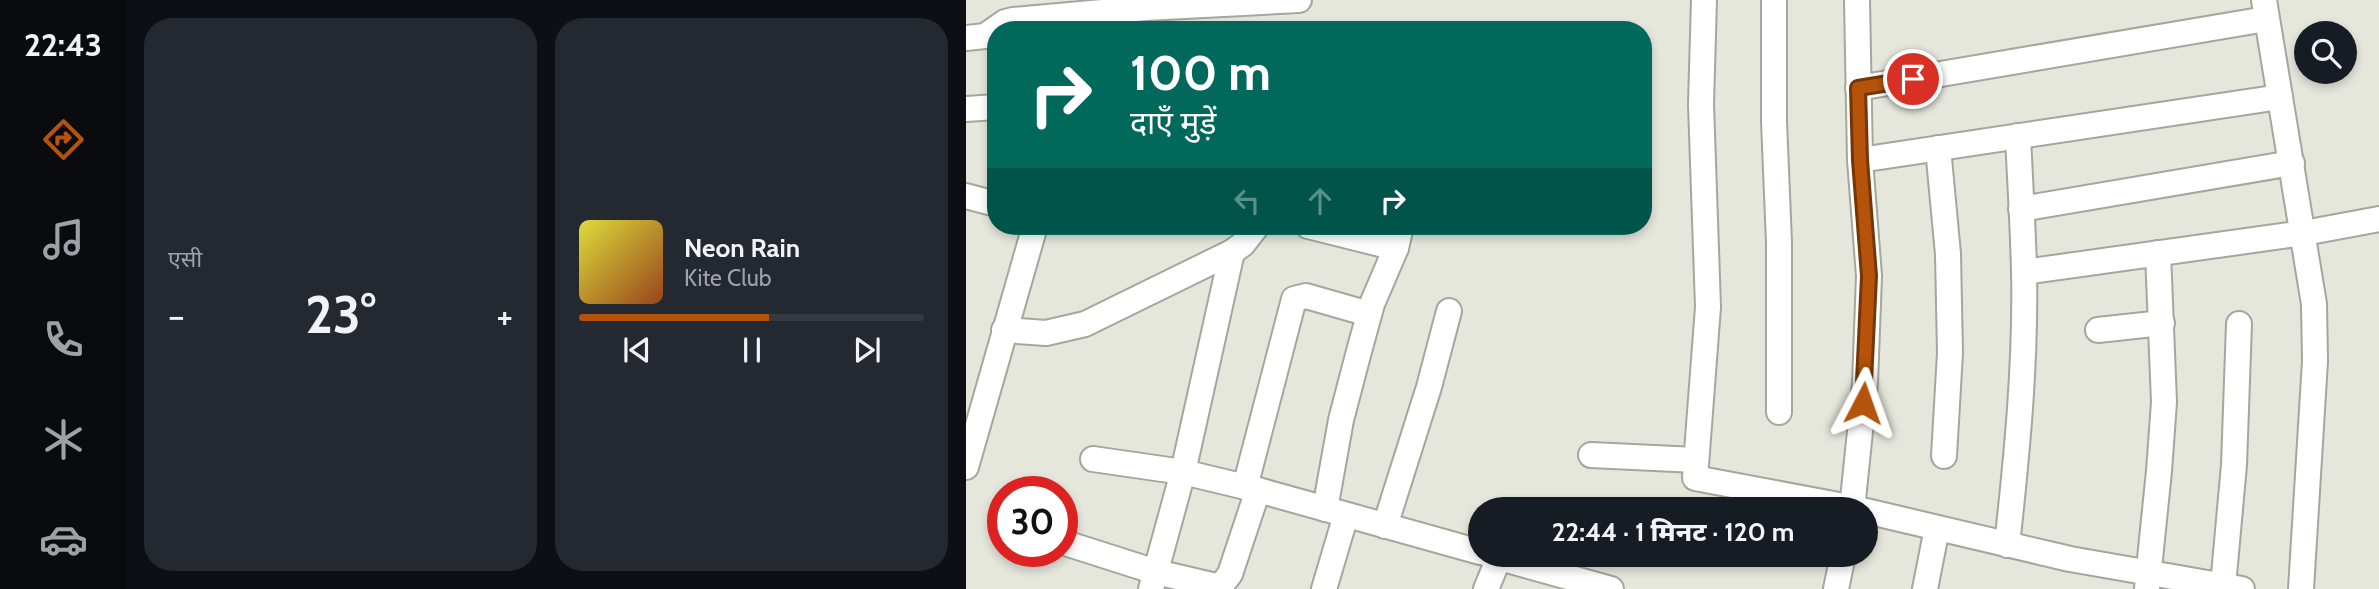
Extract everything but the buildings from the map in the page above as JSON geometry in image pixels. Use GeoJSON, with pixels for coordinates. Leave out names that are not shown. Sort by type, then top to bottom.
{"type":"FeatureCollection","features":[{"type":"Feature","properties":{"kind":"street"},"geometry":{"type":"LineString","coordinates":[[1009,21],[1090,21],[1124,5],[1299,0]]}},
{"type":"Feature","properties":{"kind":"street"},"geometry":{"type":"LineString","coordinates":[[1704,0],[1700,104],[1708,307],[1695,478],[1794,497]]}},
{"type":"Feature","properties":{"kind":"street"},"geometry":{"type":"LineString","coordinates":[[1774,0],[1779,412]]}},
{"type":"Feature","properties":{"kind":"street"},"geometry":{"type":"LineString","coordinates":[[1857,0],[1860,160],[1869,276],[1858,497]]}},
{"type":"Feature","properties":{"kind":"street"},"geometry":{"type":"LineString","coordinates":[[1858,88],[2265,10],[2314,304],[2315,361],[2301,589]]}},
{"type":"Feature","properties":{"kind":"street"},"geometry":{"type":"LineString","coordinates":[[966,38],[987,35]]}},
{"type":"Feature","properties":{"kind":"street"},"geometry":{"type":"LineString","coordinates":[[1860,160],[2280,97]]}},
{"type":"Feature","properties":{"kind":"street"},"geometry":{"type":"LineString","coordinates":[[966,109],[987,108]]}},
{"type":"Feature","properties":{"kind":"street"},"geometry":{"type":"LineString","coordinates":[[2007,545],[2021,407],[2024,272],[2018,136]]}},
{"type":"Feature","properties":{"kind":"street"},"geometry":{"type":"LineString","coordinates":[[1938,148],[1949,278],[1950,353],[1944,456]]}},
{"type":"Feature","properties":{"kind":"street"},"geometry":{"type":"LineString","coordinates":[[2021,209],[2292,163]]}},
{"type":"Feature","properties":{"kind":"street"},"geometry":{"type":"LineString","coordinates":[[966,196],[987,202]]}},
{"type":"Feature","properties":{"kind":"street"},"geometry":{"type":"LineString","coordinates":[[2024,272],[2304,233],[2379,219]]}},
{"type":"Feature","properties":{"kind":"street"},"geometry":{"type":"LineString","coordinates":[[966,467],[1032,235]]}},
{"type":"Feature","properties":{"kind":"street"},"geometry":{"type":"LineString","coordinates":[[1004,330],[1046,333],[1085,324],[1232,252],[1250,235]]}},
{"type":"Feature","properties":{"kind":"street"},"geometry":{"type":"LineString","coordinates":[[1324,589],[1335,512],[1340,420],[1369,314],[1398,237]]}},
{"type":"Feature","properties":{"kind":"street"},"geometry":{"type":"LineString","coordinates":[[1153,580],[1183,472],[1232,252]]}},
{"type":"Feature","properties":{"kind":"street"},"geometry":{"type":"LineString","coordinates":[[2148,581],[2164,402],[2158,253]]}},
{"type":"Feature","properties":{"kind":"street"},"geometry":{"type":"LineString","coordinates":[[1078,549],[1153,580],[1220,587],[1230,574],[1252,489],[1294,299],[1306,296],[1369,314]]}},
{"type":"Feature","properties":{"kind":"street"},"geometry":{"type":"LineString","coordinates":[[1385,526],[1432,376],[1449,311]]}},
{"type":"Feature","properties":{"kind":"street"},"geometry":{"type":"LineString","coordinates":[[2098,330],[2162,323]]}},
{"type":"Feature","properties":{"kind":"street"},"geometry":{"type":"LineString","coordinates":[[1878,514],[2070,559],[2148,581],[2233,587],[2239,324]]}},
{"type":"Feature","properties":{"kind":"street"},"geometry":{"type":"LineString","coordinates":[[1591,455],[1696,460]]}},
{"type":"Feature","properties":{"kind":"street"},"geometry":{"type":"LineString","coordinates":[[1094,459],[1183,472],[1468,549]]}},
{"type":"Feature","properties":{"kind":"street"},"geometry":{"type":"LineString","coordinates":[[1925,589],[1937,528]]}},
{"type":"Feature","properties":{"kind":"street"},"geometry":{"type":"LineString","coordinates":[[1486,589],[1488,567]]}},
{"type":"Feature","properties":{"kind":"street"},"geometry":{"type":"LineString","coordinates":[[1532,567],[1611,589]]}},
{"type":"Feature","properties":{"kind":"street"},"geometry":{"type":"LineString","coordinates":[[1836,589],[1841,567]]}},
{"type":"Feature","properties":{"kind":"route"},"geometry":{"type":"LineString","coordinates":[[1863,403],[1869,276],[1860,160],[1858,88],[1913,79]]}}]}
